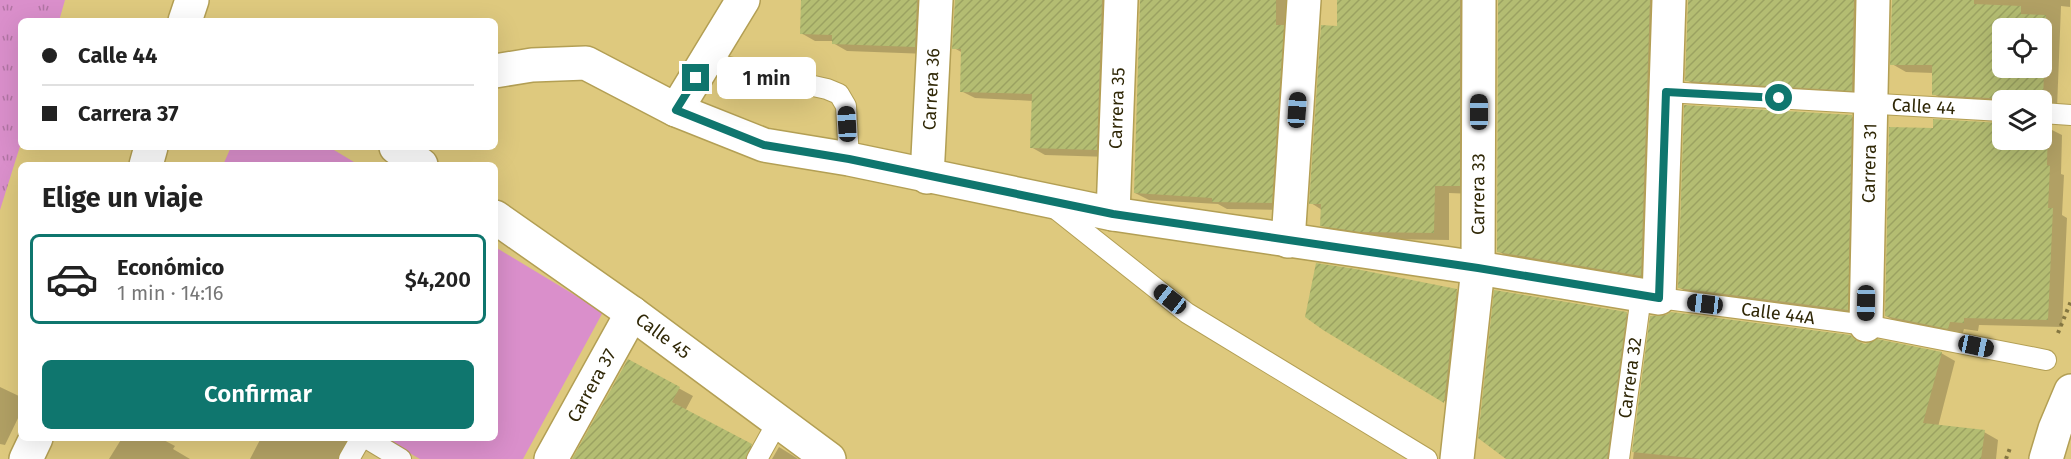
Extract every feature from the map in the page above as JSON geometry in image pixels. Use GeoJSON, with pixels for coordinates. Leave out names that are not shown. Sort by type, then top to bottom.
{"type":"FeatureCollection","features":[{"type":"Feature","properties":{"kind":"street"},"geometry":{"type":"LineString","coordinates":[[186,18],[192,0]]}},
{"type":"Feature","properties":{"kind":"street"},"geometry":{"type":"LineString","coordinates":[[676,110],[743,0]]}},
{"type":"Feature","properties":{"kind":"street","name":"Carrera 36"},"geometry":{"type":"LineString","coordinates":[[927,177],[936,0]]}},
{"type":"Feature","properties":{"kind":"street","name":"Carrera 35"},"geometry":{"type":"LineString","coordinates":[[1113,214],[1121,0]]}},
{"type":"Feature","properties":{"kind":"street"},"geometry":{"type":"LineString","coordinates":[[1288,241],[1304,0]]}},
{"type":"Feature","properties":{"kind":"street","name":"Carrera 33"},"geometry":{"type":"LineString","coordinates":[[1457,459],[1478,268],[1479,0]]}},
{"type":"Feature","properties":{"kind":"street","name":"Carrera 32"},"geometry":{"type":"LineString","coordinates":[[1650,297],[1666,92],[1669,0]]}},
{"type":"Feature","properties":{"kind":"street","name":"Carrera 31"},"geometry":{"type":"LineString","coordinates":[[1866,325],[1873,0]]}},
{"type":"Feature","properties":{"kind":"street","name":"Calle 44A"},"geometry":{"type":"LineString","coordinates":[[498,71],[532,65],[586,63],[676,110],[764,145],[849,159],[1113,214],[1478,268],[1650,297]]}},
{"type":"Feature","properties":{"kind":"street"},"geometry":{"type":"LineString","coordinates":[[400,150],[418,162]]}},
{"type":"Feature","properties":{"kind":"street","name":"Calle 45"},"geometry":{"type":"LineString","coordinates":[[498,219],[632,313],[829,459]]}},
{"type":"Feature","properties":{"kind":"street","name":"Carrera 37"},"geometry":{"type":"LineString","coordinates":[[551,459],[632,313]]}},
{"type":"Feature","properties":{"kind":"street"},"geometry":{"type":"LineString","coordinates":[[2046,459],[2055,429],[2071,391]]}},
{"type":"Feature","properties":{"kind":"street"},"geometry":{"type":"LineString","coordinates":[[26,459],[35,441]]}},
{"type":"Feature","properties":{"kind":"lane"},"geometry":{"type":"LineString","coordinates":[[706,62],[826,89],[839,94],[846,106],[849,159]]}},
{"type":"Feature","properties":{"kind":"lane","name":"Calle 44"},"geometry":{"type":"LineString","coordinates":[[1666,92],[1992,110]]}},
{"type":"Feature","properties":{"kind":"lane"},"geometry":{"type":"LineString","coordinates":[[2052,114],[2071,115]]}},
{"type":"Feature","properties":{"kind":"lane"},"geometry":{"type":"LineString","coordinates":[[1045,200],[1187,313],[1427,459]]}},
{"type":"Feature","properties":{"kind":"lane","name":"Calle 44A"},"geometry":{"type":"LineString","coordinates":[[1650,297],[1866,325],[2046,360]]}},
{"type":"Feature","properties":{"kind":"lane","name":"Carrera 32"},"geometry":{"type":"LineString","coordinates":[[1619,459],[1650,297]]}},
{"type":"Feature","properties":{"kind":"lane"},"geometry":{"type":"LineString","coordinates":[[757,459],[778,421]]}},
{"type":"Feature","properties":{"kind":"lane"},"geometry":{"type":"LineString","coordinates":[[349,459],[359,441]]}},
{"type":"Feature","properties":{"kind":"lane"},"geometry":{"type":"LineString","coordinates":[[371,441],[401,459]]}},
{"type":"Feature","properties":{"kind":"green space"},"geometry":{"type":"Polygon","coordinates":[[[0,0],[65,0],[60,18],[18,18],[19,150],[0,210],[0,0]]]}},
{"type":"Feature","properties":{"kind":"green space"},"geometry":{"type":"Polygon","coordinates":[[[230,150],[334,150],[354,162],[224,162],[230,150]]]}},
{"type":"Feature","properties":{"kind":"green space"},"geometry":{"type":"Polygon","coordinates":[[[498,249],[603,312],[523,459],[420,459],[388,441],[498,441],[498,249]]]}},
{"type":"Feature","properties":{"kind":"building"},"geometry":{"type":"Polygon","coordinates":[[[801,0],[917,0],[915,47],[832,44],[832,35],[800,34],[801,0]]]}},
{"type":"Feature","properties":{"kind":"building"},"geometry":{"type":"Polygon","coordinates":[[[955,0],[1102,0],[1097,150],[1030,148],[1032,94],[960,92],[961,49],[952,49],[955,0]]]}},
{"type":"Feature","properties":{"kind":"building"},"geometry":{"type":"Polygon","coordinates":[[[1140,0],[1276,0],[1276,25],[1284,25],[1272,203],[1212,202],[1212,198],[1134,193],[1140,0]]]}},
{"type":"Feature","properties":{"kind":"building"},"geometry":{"type":"Polygon","coordinates":[[[1337,0],[1460,0],[1460,186],[1435,186],[1434,233],[1360,232],[1320,226],[1321,204],[1309,204],[1321,25],[1337,26],[1337,0]]]}},
{"type":"Feature","properties":{"kind":"building"},"geometry":{"type":"Polygon","coordinates":[[[1498,0],[1650,0],[1641,276],[1497,252],[1498,0]]]}},
{"type":"Feature","properties":{"kind":"building"},"geometry":{"type":"Polygon","coordinates":[[[1688,0],[1854,0],[1852,91],[1685,81],[1688,0]]]}},
{"type":"Feature","properties":{"kind":"building"},"geometry":{"type":"Polygon","coordinates":[[[1892,0],[1974,0],[1974,4],[2021,6],[2021,14],[2046,15],[2046,18],[1992,18],[1992,78],[2044,78],[2043,90],[1992,90],[1992,98],[1932,95],[1932,65],[1890,65],[1892,0]]]}},
{"type":"Feature","properties":{"kind":"building"},"geometry":{"type":"Polygon","coordinates":[[[1684,105],[1852,115],[1848,310],[1678,288],[1684,105]]]}},
{"type":"Feature","properties":{"kind":"building"},"geometry":{"type":"Polygon","coordinates":[[[1933,119],[1992,122],[1992,150],[2047,150],[2047,165],[2050,166],[2048,208],[2053,208],[2048,320],[1964,318],[1964,323],[1950,322],[1948,329],[1885,316],[1889,127],[1933,128],[1933,119]]]}},
{"type":"Feature","properties":{"kind":"building"},"geometry":{"type":"Polygon","coordinates":[[[1316,263],[1457,289],[1444,403],[1305,317],[1316,263]]]}},
{"type":"Feature","properties":{"kind":"building"},"geometry":{"type":"Polygon","coordinates":[[[1494,290],[1627,312],[1607,459],[1506,459],[1478,438],[1494,290]]]}},
{"type":"Feature","properties":{"kind":"building"},"geometry":{"type":"Polygon","coordinates":[[[1671,312],[1850,335],[1865,344],[1877,339],[1942,352],[1923,423],[1985,430],[1981,459],[1701,459],[1632,452],[1650,316],[1666,315],[1671,312]]]}},
{"type":"Feature","properties":{"kind":"building"},"geometry":{"type":"Polygon","coordinates":[[[628,359],[680,387],[672,402],[752,444],[745,459],[572,459],[628,359]]]}},
{"type":"Feature","properties":{"kind":"route"},"geometry":{"type":"LineString","coordinates":[[696,78],[676,110],[764,145],[849,159],[1113,214],[1478,268],[1659,298],[1666,92],[1779,98]]}}]}
